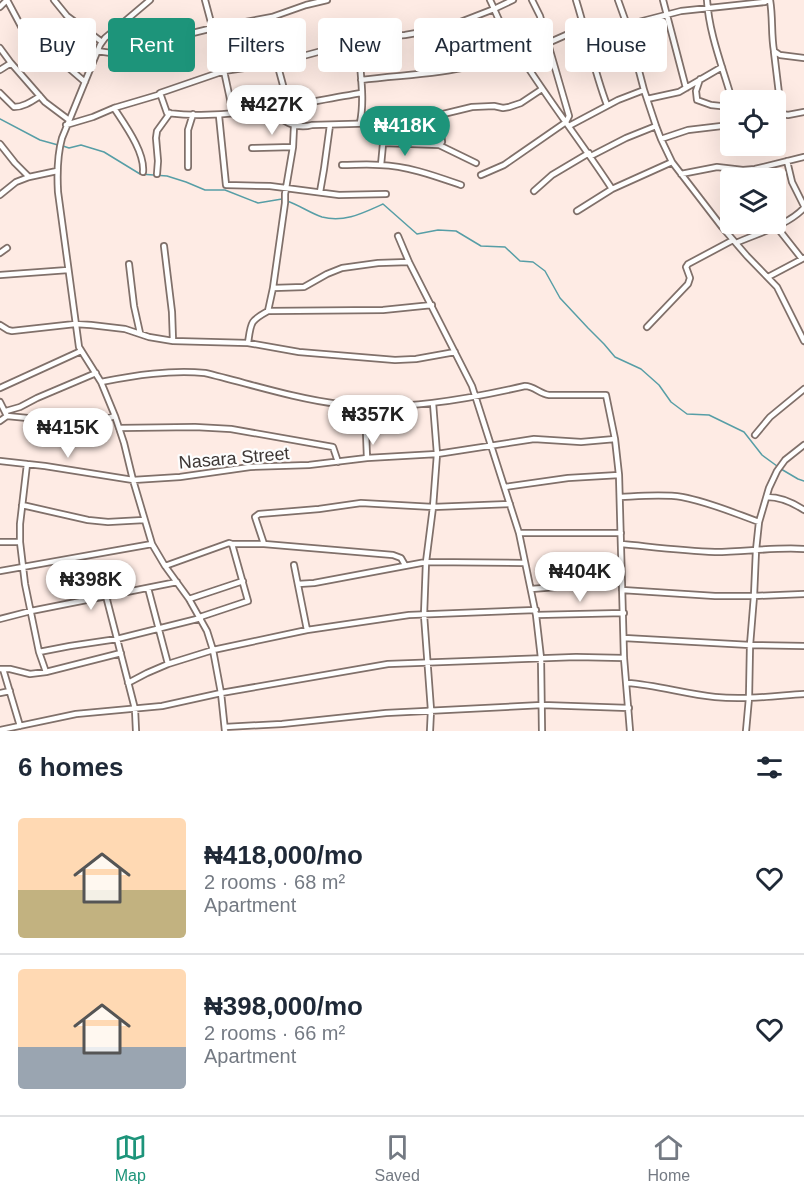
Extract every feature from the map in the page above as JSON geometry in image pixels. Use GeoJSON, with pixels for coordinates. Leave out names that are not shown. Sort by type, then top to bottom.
{"type":"FeatureCollection","features":[{"type":"Feature","properties":{"kind":"street"},"geometry":{"type":"LineString","coordinates":[[0,7],[7,0],[23,30],[85,82]]}},
{"type":"Feature","properties":{"kind":"street"},"geometry":{"type":"LineString","coordinates":[[54,0],[67,16],[102,42]]}},
{"type":"Feature","properties":{"kind":"street"},"geometry":{"type":"LineString","coordinates":[[150,0],[105,38],[97,51],[62,138],[57,171],[58,192],[75,324],[81,351],[101,382],[115,416],[152,544],[200,618],[213,650],[225,729],[386,712],[542,705],[629,708]]}},
{"type":"Feature","properties":{"kind":"street"},"geometry":{"type":"LineString","coordinates":[[205,0],[210,18]]}},
{"type":"Feature","properties":{"kind":"street"},"geometry":{"type":"LineString","coordinates":[[262,18],[327,0]]}},
{"type":"Feature","properties":{"kind":"street"},"geometry":{"type":"LineString","coordinates":[[490,0],[498,18]]}},
{"type":"Feature","properties":{"kind":"street"},"geometry":{"type":"LineString","coordinates":[[306,55],[370,38],[445,28],[513,0]]}},
{"type":"Feature","properties":{"kind":"street"},"geometry":{"type":"LineString","coordinates":[[532,0],[541,18]]}},
{"type":"Feature","properties":{"kind":"street"},"geometry":{"type":"LineString","coordinates":[[576,0],[581,18]]}},
{"type":"Feature","properties":{"kind":"street"},"geometry":{"type":"LineString","coordinates":[[618,0],[624,18]]}},
{"type":"Feature","properties":{"kind":"street"},"geometry":{"type":"LineString","coordinates":[[663,0],[686,88]]}},
{"type":"Feature","properties":{"kind":"street"},"geometry":{"type":"LineString","coordinates":[[707,0],[729,90]]}},
{"type":"Feature","properties":{"kind":"street"},"geometry":{"type":"LineString","coordinates":[[655,18],[681,11],[769,0],[772,9],[771,32],[779,90]]}},
{"type":"Feature","properties":{"kind":"street"},"geometry":{"type":"LineString","coordinates":[[97,51],[111,53],[207,29]]}},
{"type":"Feature","properties":{"kind":"street"},"geometry":{"type":"LineString","coordinates":[[0,48],[45,102],[68,123]]}},
{"type":"Feature","properties":{"kind":"street"},"geometry":{"type":"LineString","coordinates":[[774,51],[787,57],[804,58]]}},
{"type":"Feature","properties":{"kind":"street"},"geometry":{"type":"LineString","coordinates":[[553,61],[569,116],[567,124]]}},
{"type":"Feature","properties":{"kind":"street"},"geometry":{"type":"LineString","coordinates":[[0,70],[11,63]]}},
{"type":"Feature","properties":{"kind":"street"},"geometry":{"type":"LineString","coordinates":[[647,99],[674,94],[722,67]]}},
{"type":"Feature","properties":{"kind":"street"},"geometry":{"type":"LineString","coordinates":[[68,123],[158,95],[218,72]]}},
{"type":"Feature","properties":{"kind":"street"},"geometry":{"type":"LineString","coordinates":[[224,72],[232,113]]}},
{"type":"Feature","properties":{"kind":"street"},"geometry":{"type":"LineString","coordinates":[[268,312],[293,147],[294,126],[280,72]]}},
{"type":"Feature","properties":{"kind":"street"},"geometry":{"type":"LineString","coordinates":[[360,123],[362,115],[361,72]]}},
{"type":"Feature","properties":{"kind":"street"},"geometry":{"type":"LineString","coordinates":[[362,80],[437,72]]}},
{"type":"Feature","properties":{"kind":"street"},"geometry":{"type":"LineString","coordinates":[[532,72],[612,189]]}},
{"type":"Feature","properties":{"kind":"street"},"geometry":{"type":"LineString","coordinates":[[596,72],[607,105]]}},
{"type":"Feature","properties":{"kind":"street"},"geometry":{"type":"LineString","coordinates":[[639,72],[656,126],[672,162],[735,241],[777,287],[804,341]]}},
{"type":"Feature","properties":{"kind":"street"},"geometry":{"type":"LineString","coordinates":[[700,79],[696,91],[697,100],[720,106]]}},
{"type":"Feature","properties":{"kind":"street"},"geometry":{"type":"LineString","coordinates":[[270,108],[276,116],[294,126],[385,123],[439,115],[472,106],[509,108],[543,89]]}},
{"type":"Feature","properties":{"kind":"street"},"geometry":{"type":"LineString","coordinates":[[481,175],[504,165],[567,124],[644,90]]}},
{"type":"Feature","properties":{"kind":"street"},"geometry":{"type":"LineString","coordinates":[[0,93],[14,107],[29,103],[40,96]]}},
{"type":"Feature","properties":{"kind":"street"},"geometry":{"type":"LineString","coordinates":[[160,93],[167,113],[219,116],[362,93]]}},
{"type":"Feature","properties":{"kind":"street"},"geometry":{"type":"LineString","coordinates":[[114,108],[137,148],[144,164],[143,172]]}},
{"type":"Feature","properties":{"kind":"street"},"geometry":{"type":"LineString","coordinates":[[786,115],[804,112]]}},
{"type":"Feature","properties":{"kind":"street"},"geometry":{"type":"LineString","coordinates":[[157,174],[157,131],[170,113]]}},
{"type":"Feature","properties":{"kind":"street"},"geometry":{"type":"LineString","coordinates":[[188,167],[188,130],[193,114]]}},
{"type":"Feature","properties":{"kind":"street"},"geometry":{"type":"LineString","coordinates":[[439,115],[442,142],[439,145]]}},
{"type":"Feature","properties":{"kind":"street"},"geometry":{"type":"LineString","coordinates":[[219,116],[226,184],[270,186],[339,195],[386,194]]}},
{"type":"Feature","properties":{"kind":"street"},"geometry":{"type":"LineString","coordinates":[[381,165],[385,123]]}},
{"type":"Feature","properties":{"kind":"street"},"geometry":{"type":"LineString","coordinates":[[320,192],[330,125]]}},
{"type":"Feature","properties":{"kind":"street"},"geometry":{"type":"LineString","coordinates":[[534,191],[552,175],[626,138],[656,126]]}},
{"type":"Feature","properties":{"kind":"street"},"geometry":{"type":"LineString","coordinates":[[661,139],[688,130],[720,127]]}},
{"type":"Feature","properties":{"kind":"street"},"geometry":{"type":"LineString","coordinates":[[383,143],[439,145],[476,163]]}},
{"type":"Feature","properties":{"kind":"street"},"geometry":{"type":"LineString","coordinates":[[0,144],[29,177]]}},
{"type":"Feature","properties":{"kind":"street"},"geometry":{"type":"LineString","coordinates":[[252,148],[293,147]]}},
{"type":"Feature","properties":{"kind":"street"},"geometry":{"type":"LineString","coordinates":[[681,174],[709,167],[755,170],[804,157]]}},
{"type":"Feature","properties":{"kind":"street"},"geometry":{"type":"LineString","coordinates":[[786,222],[794,218],[804,207],[792,182],[787,161]]}},
{"type":"Feature","properties":{"kind":"street"},"geometry":{"type":"LineString","coordinates":[[577,211],[612,189],[672,162]]}},
{"type":"Feature","properties":{"kind":"street"},"geometry":{"type":"LineString","coordinates":[[342,165],[381,165],[429,174],[461,185]]}},
{"type":"Feature","properties":{"kind":"street"},"geometry":{"type":"LineString","coordinates":[[0,195],[16,182],[57,171]]}},
{"type":"Feature","properties":{"kind":"street"},"geometry":{"type":"LineString","coordinates":[[647,327],[688,284],[690,278],[686,267],[688,264],[754,234]]}},
{"type":"Feature","properties":{"kind":"street"},"geometry":{"type":"LineString","coordinates":[[768,277],[803,259],[783,234]]}},
{"type":"Feature","properties":{"kind":"street"},"geometry":{"type":"LineString","coordinates":[[398,236],[476,397],[519,533],[536,612],[542,731]]}},
{"type":"Feature","properties":{"kind":"street"},"geometry":{"type":"LineString","coordinates":[[164,246],[174,341]]}},
{"type":"Feature","properties":{"kind":"street"},"geometry":{"type":"LineString","coordinates":[[0,253],[7,248]]}},
{"type":"Feature","properties":{"kind":"street"},"geometry":{"type":"LineString","coordinates":[[273,288],[304,287],[342,267],[409,262]]}},
{"type":"Feature","properties":{"kind":"street"},"geometry":{"type":"LineString","coordinates":[[129,264],[140,333]]}},
{"type":"Feature","properties":{"kind":"street"},"geometry":{"type":"LineString","coordinates":[[0,275],[68,270]]}},
{"type":"Feature","properties":{"kind":"street"},"geometry":{"type":"LineString","coordinates":[[248,343],[251,324],[268,312],[383,310],[432,305]]}},
{"type":"Feature","properties":{"kind":"street"},"geometry":{"type":"LineString","coordinates":[[0,325],[12,331],[75,324],[125,329],[149,337],[174,341],[248,343],[299,352],[395,360],[455,352]]}},
{"type":"Feature","properties":{"kind":"street"},"geometry":{"type":"LineString","coordinates":[[0,388],[81,351]]}},
{"type":"Feature","properties":{"kind":"street"},"geometry":{"type":"LineString","coordinates":[[101,382],[168,372],[205,373],[307,398],[337,404],[365,406],[433,403],[476,397],[525,386],[549,395],[606,395],[620,475],[624,658],[629,730],[637,731]]}},
{"type":"Feature","properties":{"kind":"street"},"geometry":{"type":"LineString","coordinates":[[0,421],[7,414],[37,398],[96,373]]}},
{"type":"Feature","properties":{"kind":"street"},"geometry":{"type":"LineString","coordinates":[[755,435],[770,417],[804,389]]}},
{"type":"Feature","properties":{"kind":"street"},"geometry":{"type":"LineString","coordinates":[[0,402],[7,414]]}},
{"type":"Feature","properties":{"kind":"street"},"geometry":{"type":"LineString","coordinates":[[430,731],[429,662],[424,615],[426,562],[437,454],[433,403]]}},
{"type":"Feature","properties":{"kind":"street"},"geometry":{"type":"LineString","coordinates":[[365,406],[367,458]]}},
{"type":"Feature","properties":{"kind":"street"},"geometry":{"type":"LineString","coordinates":[[7,414],[89,424],[115,416]]}},
{"type":"Feature","properties":{"kind":"street"},"geometry":{"type":"LineString","coordinates":[[119,428],[231,429],[333,447],[338,462]]}},
{"type":"Feature","properties":{"kind":"street","name":"Nasara Street"},"geometry":{"type":"LineString","coordinates":[[0,461],[133,480],[180,477],[250,467],[309,465],[367,458],[437,454],[534,439],[581,442],[615,439]]}},
{"type":"Feature","properties":{"kind":"street"},"geometry":{"type":"LineString","coordinates":[[746,731],[759,522],[769,488],[779,469],[785,460],[804,445]]}},
{"type":"Feature","properties":{"kind":"street"},"geometry":{"type":"LineString","coordinates":[[27,464],[20,542],[39,652],[46,672]]}},
{"type":"Feature","properties":{"kind":"street"},"geometry":{"type":"LineString","coordinates":[[505,487],[568,478],[620,475]]}},
{"type":"Feature","properties":{"kind":"street"},"geometry":{"type":"LineString","coordinates":[[621,497],[680,496],[699,500],[759,522]]}},
{"type":"Feature","properties":{"kind":"street"},"geometry":{"type":"LineString","coordinates":[[766,497],[783,499],[804,510]]}},
{"type":"Feature","properties":{"kind":"street"},"geometry":{"type":"LineString","coordinates":[[264,544],[255,517],[259,514],[361,503],[433,507],[510,504]]}},
{"type":"Feature","properties":{"kind":"street"},"geometry":{"type":"LineString","coordinates":[[22,505],[88,520],[108,522],[144,520]]}},
{"type":"Feature","properties":{"kind":"street"},"geometry":{"type":"LineString","coordinates":[[519,533],[621,533]]}},
{"type":"Feature","properties":{"kind":"street"},"geometry":{"type":"LineString","coordinates":[[0,542],[20,542]]}},
{"type":"Feature","properties":{"kind":"street"},"geometry":{"type":"LineString","coordinates":[[165,566],[229,543],[398,556],[405,565]]}},
{"type":"Feature","properties":{"kind":"street"},"geometry":{"type":"LineString","coordinates":[[0,571],[152,544]]}},
{"type":"Feature","properties":{"kind":"street"},"geometry":{"type":"LineString","coordinates":[[39,652],[117,639],[200,618],[248,602],[232,544]]}},
{"type":"Feature","properties":{"kind":"street"},"geometry":{"type":"LineString","coordinates":[[622,544],[715,552],[804,549]]}},
{"type":"Feature","properties":{"kind":"street"},"geometry":{"type":"LineString","coordinates":[[298,584],[323,582],[426,562],[525,563]]}},
{"type":"Feature","properties":{"kind":"street"},"geometry":{"type":"LineString","coordinates":[[294,565],[307,630]]}},
{"type":"Feature","properties":{"kind":"street"},"geometry":{"type":"LineString","coordinates":[[189,599],[243,581]]}},
{"type":"Feature","properties":{"kind":"street"},"geometry":{"type":"LineString","coordinates":[[0,619],[177,582]]}},
{"type":"Feature","properties":{"kind":"street"},"geometry":{"type":"LineString","coordinates":[[531,589],[622,582]]}},
{"type":"Feature","properties":{"kind":"street"},"geometry":{"type":"LineString","coordinates":[[148,588],[168,664]]}},
{"type":"Feature","properties":{"kind":"street"},"geometry":{"type":"LineString","coordinates":[[622,590],[714,596],[804,594]]}},
{"type":"Feature","properties":{"kind":"street"},"geometry":{"type":"LineString","coordinates":[[106,596],[135,709],[136,731]]}},
{"type":"Feature","properties":{"kind":"street"},"geometry":{"type":"LineString","coordinates":[[128,684],[168,664],[213,650],[307,630],[395,616],[536,612],[624,614]]}},
{"type":"Feature","properties":{"kind":"street"},"geometry":{"type":"LineString","coordinates":[[624,638],[804,646]]}},
{"type":"Feature","properties":{"kind":"street"},"geometry":{"type":"LineString","coordinates":[[2,669],[30,674],[46,672],[121,653]]}},
{"type":"Feature","properties":{"kind":"street"},"geometry":{"type":"LineString","coordinates":[[0,730],[76,714],[162,706],[367,667],[540,658],[624,658]]}},
{"type":"Feature","properties":{"kind":"street"},"geometry":{"type":"LineString","coordinates":[[2,669],[20,726]]}},
{"type":"Feature","properties":{"kind":"street"},"geometry":{"type":"LineString","coordinates":[[627,683],[713,697],[749,698],[804,694]]}},
{"type":"Feature","properties":{"kind":"street"},"geometry":{"type":"LineString","coordinates":[[0,693],[10,691]]}},
{"type":"Feature","properties":{"kind":"waterway"},"geometry":{"type":"LineString","coordinates":[[0,119],[40,140],[58,145]]}},
{"type":"Feature","properties":{"kind":"waterway"},"geometry":{"type":"LineString","coordinates":[[63,146],[69,148],[81,145],[104,152],[140,174],[167,176],[205,190],[225,190],[258,203],[282,199]]}},
{"type":"Feature","properties":{"kind":"waterway"},"geometry":{"type":"LineString","coordinates":[[287,201],[330,219],[346,218],[383,204],[417,234],[438,230],[456,231],[481,246],[505,247],[520,261],[533,262],[545,271],[560,298],[615,357],[641,369],[659,385],[671,402],[687,414],[709,415],[744,432],[762,455],[777,466]]}},
{"type":"Feature","properties":{"kind":"waterway"},"geometry":{"type":"LineString","coordinates":[[781,469],[804,481]]}}]}
